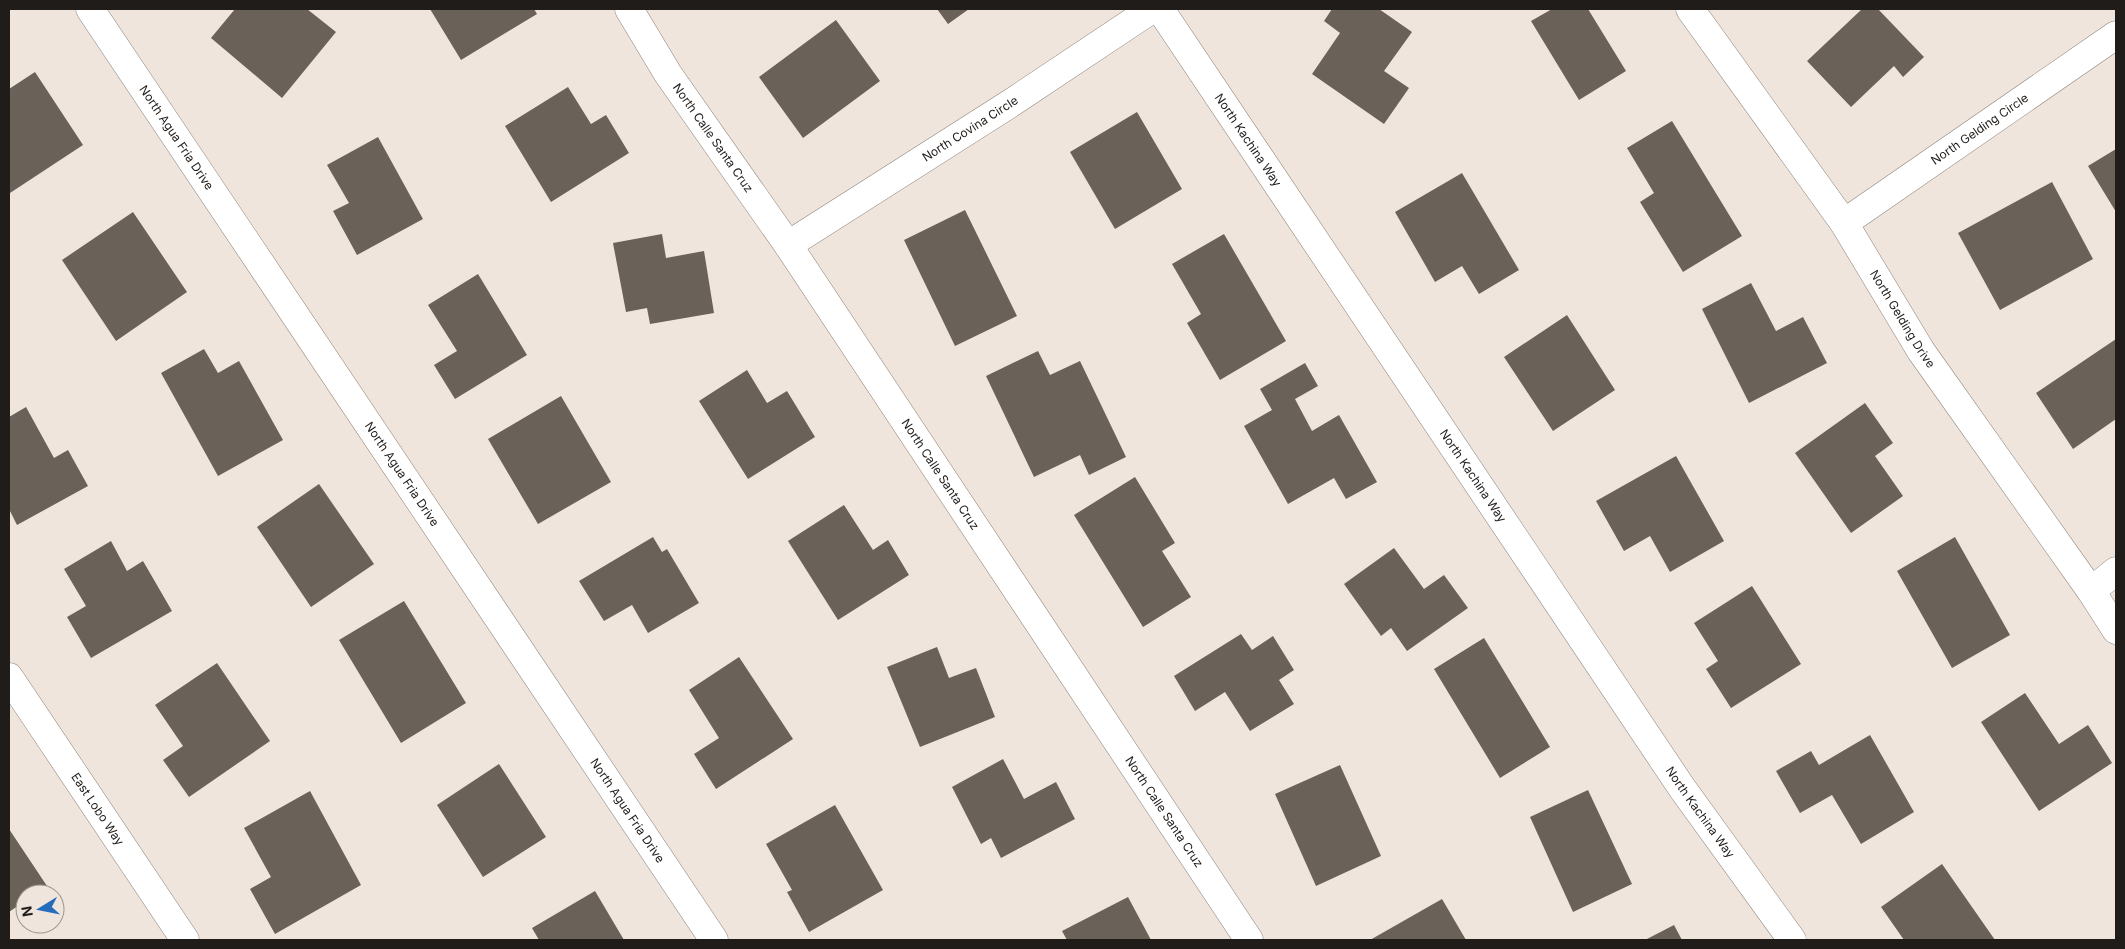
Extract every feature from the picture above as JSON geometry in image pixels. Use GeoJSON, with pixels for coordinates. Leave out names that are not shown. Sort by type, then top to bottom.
{"type":"FeatureCollection","features":[{"type":"Feature","properties":{"kind":"street","name":"North Agua Fria Drive"},"geometry":{"type":"LineString","coordinates":[[90,9],[714,940]]}},
{"type":"Feature","properties":{"kind":"street","name":"North Calle Santa Cruz"},"geometry":{"type":"LineString","coordinates":[[629,9],[668,74],[788,245],[1249,940]]}},
{"type":"Feature","properties":{"kind":"street","name":"North Covina Circle"},"geometry":{"type":"LineString","coordinates":[[788,245],[1011,103],[1152,9]]}},
{"type":"Feature","properties":{"kind":"street","name":"North Kachina Way"},"geometry":{"type":"LineString","coordinates":[[1160,9],[1682,788],[1792,940]]}},
{"type":"Feature","properties":{"kind":"street","name":"North Gelding Drive"},"geometry":{"type":"LineString","coordinates":[[1690,9],[1844,223],[1921,351],[2091,591],[2116,630]]}},
{"type":"Feature","properties":{"kind":"street","name":"North Gelding Circle"},"geometry":{"type":"LineString","coordinates":[[1844,223],[2116,35]]}},
{"type":"Feature","properties":{"kind":"street"},"geometry":{"type":"LineString","coordinates":[[2091,591],[2116,571]]}},
{"type":"Feature","properties":{"kind":"street","name":"East Lobo Way"},"geometry":{"type":"LineString","coordinates":[[9,677],[185,940]]}},
{"type":"Feature","properties":{"kind":"building"},"geometry":{"type":"Polygon","coordinates":[[[235,9],[307,9],[336,32],[282,98],[211,38],[235,9]]]}},
{"type":"Feature","properties":{"kind":"building"},"geometry":{"type":"Polygon","coordinates":[[[430,9],[534,9],[537,14],[461,60],[430,9]]]}},
{"type":"Feature","properties":{"kind":"building"},"geometry":{"type":"Polygon","coordinates":[[[937,9],[969,9],[948,24],[937,9]]]}},
{"type":"Feature","properties":{"kind":"building"},"geometry":{"type":"Polygon","coordinates":[[[1332,9],[1379,9],[1412,32],[1384,71],[1409,88],[1384,124],[1312,74],[1340,33],[1324,21],[1332,9]]]}},
{"type":"Feature","properties":{"kind":"building"},"geometry":{"type":"Polygon","coordinates":[[[1552,9],[1588,9],[1626,71],[1579,100],[1531,21],[1552,9]]]}},
{"type":"Feature","properties":{"kind":"building"},"geometry":{"type":"Polygon","coordinates":[[[1862,9],[1878,9],[1924,57],[1903,77],[1894,66],[1851,107],[1807,61],[1862,9]]]}},
{"type":"Feature","properties":{"kind":"building"},"geometry":{"type":"Polygon","coordinates":[[[836,20],[880,81],[803,138],[759,77],[836,20]]]}},
{"type":"Feature","properties":{"kind":"building"},"geometry":{"type":"Polygon","coordinates":[[[35,72],[83,145],[10,193],[9,89],[35,72]]]}},
{"type":"Feature","properties":{"kind":"building"},"geometry":{"type":"Polygon","coordinates":[[[568,87],[591,124],[606,115],[629,153],[551,202],[505,126],[568,87]]]}},
{"type":"Feature","properties":{"kind":"building"},"geometry":{"type":"Polygon","coordinates":[[[1137,112],[1182,189],[1115,229],[1070,152],[1137,112]]]}},
{"type":"Feature","properties":{"kind":"building"},"geometry":{"type":"Polygon","coordinates":[[[1672,121],[1742,236],[1683,272],[1640,202],[1654,193],[1627,148],[1672,121]]]}},
{"type":"Feature","properties":{"kind":"building"},"geometry":{"type":"Polygon","coordinates":[[[378,137],[423,219],[357,255],[333,211],[349,203],[327,165],[378,137]]]}},
{"type":"Feature","properties":{"kind":"building"},"geometry":{"type":"Polygon","coordinates":[[[2116,149],[2116,212],[2088,166],[2116,149]]]}},
{"type":"Feature","properties":{"kind":"building"},"geometry":{"type":"Polygon","coordinates":[[[1462,173],[1519,270],[1479,294],[1462,266],[1435,282],[1395,212],[1462,173]]]}},
{"type":"Feature","properties":{"kind":"building"},"geometry":{"type":"Polygon","coordinates":[[[2052,182],[2093,259],[2000,310],[1958,233],[2052,182]]]}},
{"type":"Feature","properties":{"kind":"building"},"geometry":{"type":"Polygon","coordinates":[[[965,210],[1017,316],[955,346],[904,240],[965,210]]]}},
{"type":"Feature","properties":{"kind":"building"},"geometry":{"type":"Polygon","coordinates":[[[133,212],[187,292],[116,341],[62,260],[133,212]]]}},
{"type":"Feature","properties":{"kind":"building"},"geometry":{"type":"Polygon","coordinates":[[[662,234],[666,258],[704,251],[714,313],[650,324],[647,308],[626,312],[613,243],[662,234]]]}},
{"type":"Feature","properties":{"kind":"building"},"geometry":{"type":"Polygon","coordinates":[[[1224,234],[1286,341],[1220,380],[1187,323],[1201,314],[1172,264],[1224,234]]]}},
{"type":"Feature","properties":{"kind":"building"},"geometry":{"type":"Polygon","coordinates":[[[478,274],[527,355],[455,399],[434,365],[457,351],[428,305],[478,274]]]}},
{"type":"Feature","properties":{"kind":"building"},"geometry":{"type":"Polygon","coordinates":[[[1751,283],[1776,331],[1803,317],[1827,363],[1749,403],[1702,309],[1751,283]]]}},
{"type":"Feature","properties":{"kind":"building"},"geometry":{"type":"Polygon","coordinates":[[[1567,315],[1615,390],[1553,431],[1504,357],[1567,315]]]}},
{"type":"Feature","properties":{"kind":"building"},"geometry":{"type":"Polygon","coordinates":[[[2116,339],[2116,419],[2073,449],[2036,393],[2116,339]]]}},
{"type":"Feature","properties":{"kind":"building"},"geometry":{"type":"Polygon","coordinates":[[[204,349],[218,373],[239,361],[283,440],[218,476],[161,373],[204,349]]]}},
{"type":"Feature","properties":{"kind":"building"},"geometry":{"type":"Polygon","coordinates":[[[1038,351],[1050,375],[1080,361],[1126,457],[1089,475],[1080,455],[1034,477],[986,376],[1038,351]]]}},
{"type":"Feature","properties":{"kind":"building"},"geometry":{"type":"Polygon","coordinates":[[[1305,363],[1318,386],[1295,399],[1312,431],[1339,415],[1377,482],[1346,499],[1334,478],[1288,504],[1244,426],[1272,410],[1260,389],[1305,363]]]}},
{"type":"Feature","properties":{"kind":"building"},"geometry":{"type":"Polygon","coordinates":[[[747,370],[767,403],[787,391],[815,437],[748,479],[699,401],[747,370]]]}},
{"type":"Feature","properties":{"kind":"building"},"geometry":{"type":"Polygon","coordinates":[[[561,396],[611,482],[538,524],[488,439],[561,396]]]}},
{"type":"Feature","properties":{"kind":"building"},"geometry":{"type":"Polygon","coordinates":[[[1865,403],[1893,443],[1875,456],[1903,496],[1851,533],[1795,453],[1865,403]]]}},
{"type":"Feature","properties":{"kind":"building"},"geometry":{"type":"Polygon","coordinates":[[[26,407],[54,458],[68,450],[88,486],[17,525],[9,509],[9,417],[26,407]]]}},
{"type":"Feature","properties":{"kind":"building"},"geometry":{"type":"Polygon","coordinates":[[[1676,456],[1724,541],[1670,572],[1650,536],[1624,551],[1596,501],[1676,456]]]}},
{"type":"Feature","properties":{"kind":"building"},"geometry":{"type":"Polygon","coordinates":[[[1135,477],[1175,543],[1162,551],[1191,597],[1143,627],[1074,515],[1135,477]]]}},
{"type":"Feature","properties":{"kind":"building"},"geometry":{"type":"Polygon","coordinates":[[[319,484],[374,564],[311,607],[257,527],[319,484]]]}},
{"type":"Feature","properties":{"kind":"building"},"geometry":{"type":"Polygon","coordinates":[[[844,505],[873,550],[888,540],[909,575],[838,620],[788,541],[844,505]]]}},
{"type":"Feature","properties":{"kind":"building"},"geometry":{"type":"Polygon","coordinates":[[[653,537],[662,552],[667,549],[699,603],[648,633],[632,605],[604,621],[579,581],[653,537]]]}},
{"type":"Feature","properties":{"kind":"building"},"geometry":{"type":"Polygon","coordinates":[[[1955,537],[2010,635],[1952,668],[1897,571],[1955,537]]]}},
{"type":"Feature","properties":{"kind":"building"},"geometry":{"type":"Polygon","coordinates":[[[111,541],[127,571],[143,561],[172,611],[91,658],[67,617],[86,606],[64,569],[111,541]]]}},
{"type":"Feature","properties":{"kind":"building"},"geometry":{"type":"Polygon","coordinates":[[[1394,548],[1424,589],[1444,575],[1468,608],[1407,651],[1391,628],[1381,636],[1344,584],[1394,548]]]}},
{"type":"Feature","properties":{"kind":"building"},"geometry":{"type":"Polygon","coordinates":[[[1752,586],[1801,664],[1731,708],[1706,669],[1718,661],[1694,623],[1752,586]]]}},
{"type":"Feature","properties":{"kind":"building"},"geometry":{"type":"Polygon","coordinates":[[[404,601],[466,703],[401,743],[339,640],[404,601]]]}},
{"type":"Feature","properties":{"kind":"building"},"geometry":{"type":"Polygon","coordinates":[[[1241,634],[1252,650],[1273,636],[1294,670],[1279,680],[1294,704],[1250,731],[1225,692],[1195,711],[1174,676],[1241,634]]]}},
{"type":"Feature","properties":{"kind":"building"},"geometry":{"type":"Polygon","coordinates":[[[1484,638],[1550,747],[1500,778],[1434,669],[1484,638]]]}},
{"type":"Feature","properties":{"kind":"building"},"geometry":{"type":"Polygon","coordinates":[[[937,647],[949,678],[976,668],[995,717],[920,747],[887,667],[937,647]]]}},
{"type":"Feature","properties":{"kind":"building"},"geometry":{"type":"Polygon","coordinates":[[[739,657],[793,739],[716,789],[694,754],[719,738],[689,690],[739,657]]]}},
{"type":"Feature","properties":{"kind":"building"},"geometry":{"type":"Polygon","coordinates":[[[217,663],[270,741],[189,797],[163,760],[183,746],[155,705],[217,663]]]}},
{"type":"Feature","properties":{"kind":"building"},"geometry":{"type":"Polygon","coordinates":[[[2025,693],[2059,744],[2088,725],[2112,763],[2039,811],[1981,722],[2025,693]]]}},
{"type":"Feature","properties":{"kind":"building"},"geometry":{"type":"Polygon","coordinates":[[[1870,735],[1914,812],[1861,844],[1832,795],[1800,813],[1776,771],[1811,751],[1819,765],[1870,735]]]}},
{"type":"Feature","properties":{"kind":"building"},"geometry":{"type":"Polygon","coordinates":[[[1003,759],[1024,799],[1056,782],[1075,819],[1001,858],[991,838],[981,844],[952,787],[1003,759]]]}},
{"type":"Feature","properties":{"kind":"building"},"geometry":{"type":"Polygon","coordinates":[[[499,764],[546,837],[483,877],[437,805],[499,764]]]}},
{"type":"Feature","properties":{"kind":"building"},"geometry":{"type":"Polygon","coordinates":[[[1340,765],[1381,856],[1316,886],[1275,794],[1340,765]]]}},
{"type":"Feature","properties":{"kind":"building"},"geometry":{"type":"Polygon","coordinates":[[[1588,790],[1632,884],[1573,912],[1530,817],[1588,790]]]}},
{"type":"Feature","properties":{"kind":"building"},"geometry":{"type":"Polygon","coordinates":[[[310,791],[361,885],[275,934],[250,889],[271,877],[244,828],[310,791]]]}},
{"type":"Feature","properties":{"kind":"building"},"geometry":{"type":"Polygon","coordinates":[[[835,805],[883,890],[809,932],[787,892],[792,890],[766,844],[835,805]]]}},
{"type":"Feature","properties":{"kind":"building"},"geometry":{"type":"Polygon","coordinates":[[[9,829],[46,884],[15,884],[15,908],[9,912],[9,829]]]}},
{"type":"Feature","properties":{"kind":"building"},"geometry":{"type":"Polygon","coordinates":[[[1942,864],[1995,940],[1904,940],[1881,907],[1942,864]]]}},
{"type":"Feature","properties":{"kind":"building"},"geometry":{"type":"Polygon","coordinates":[[[595,891],[624,940],[539,940],[532,928],[595,891]]]}},
{"type":"Feature","properties":{"kind":"building"},"geometry":{"type":"Polygon","coordinates":[[[1128,897],[1151,940],[1067,940],[1062,931],[1128,897]]]}},
{"type":"Feature","properties":{"kind":"building"},"geometry":{"type":"Polygon","coordinates":[[[1442,899],[1466,940],[1370,940],[1442,899]]]}},
{"type":"Feature","properties":{"kind":"building"},"geometry":{"type":"Polygon","coordinates":[[[1674,925],[1682,940],[1645,940],[1674,925]]]}}]}
